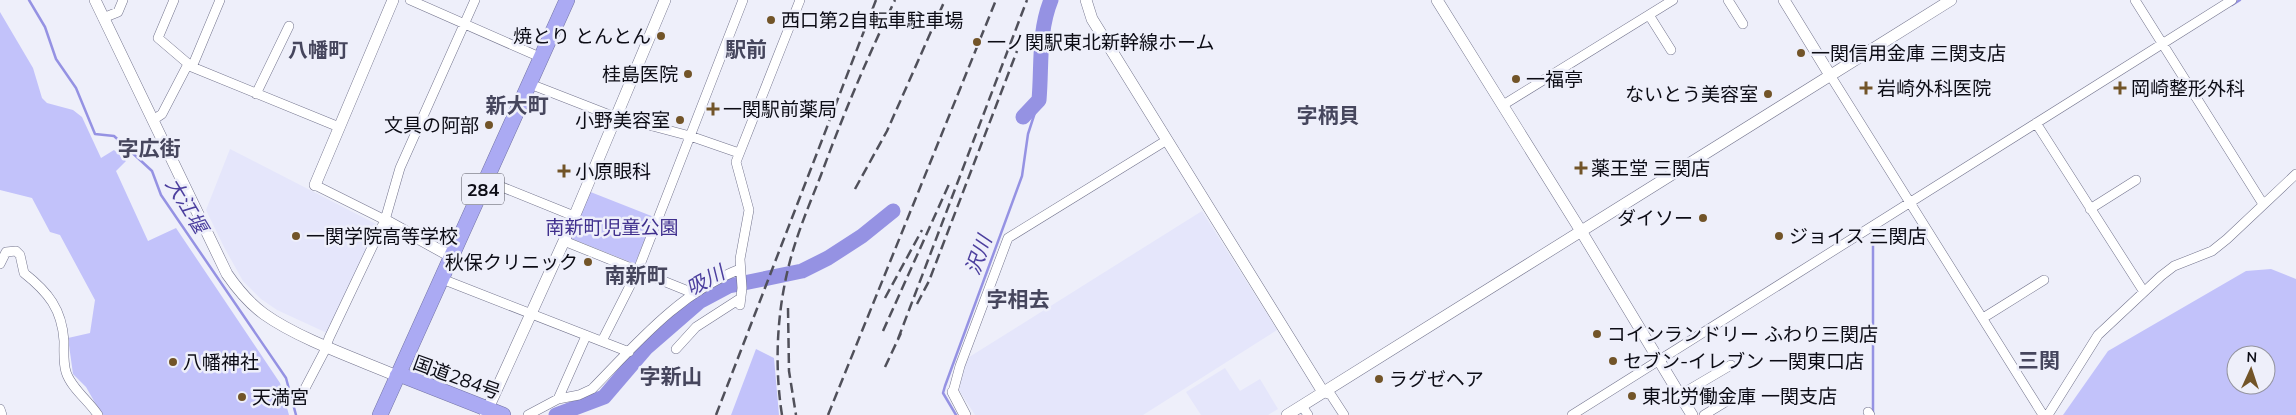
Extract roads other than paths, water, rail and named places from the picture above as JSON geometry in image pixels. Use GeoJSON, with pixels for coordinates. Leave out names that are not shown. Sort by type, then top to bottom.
{"type":"FeatureCollection","features":[{"type":"Feature","properties":{"kind":"highway","name":"284"},"geometry":{"type":"LineString","coordinates":[[397,376],[487,181],[567,0]]}},
{"type":"Feature","properties":{"kind":"highway","name":"国道284号"},"geometry":{"type":"LineString","coordinates":[[397,376],[404,376],[483,413],[504,415]]}},
{"type":"Feature","properties":{"kind":"highway"},"geometry":{"type":"LineString","coordinates":[[380,415],[397,376]]}},
{"type":"Feature","properties":{"kind":"street"},"geometry":{"type":"LineString","coordinates":[[95,0],[228,274],[242,295],[265,315],[326,345],[397,376]]}},
{"type":"Feature","properties":{"kind":"street"},"geometry":{"type":"LineString","coordinates":[[104,18],[118,12],[123,0]]}},
{"type":"Feature","properties":{"kind":"street"},"geometry":{"type":"LineString","coordinates":[[174,0],[158,38],[190,66],[339,127]]}},
{"type":"Feature","properties":{"kind":"street"},"geometry":{"type":"LineString","coordinates":[[152,120],[162,114],[190,66],[220,0]]}},
{"type":"Feature","properties":{"kind":"street"},"geometry":{"type":"LineString","coordinates":[[393,0],[315,185],[385,220],[452,257]]}},
{"type":"Feature","properties":{"kind":"street"},"geometry":{"type":"LineString","coordinates":[[410,0],[542,58]]}},
{"type":"Feature","properties":{"kind":"street"},"geometry":{"type":"LineString","coordinates":[[301,396],[385,220],[400,168],[475,0]]}},
{"type":"Feature","properties":{"kind":"street"},"geometry":{"type":"LineString","coordinates":[[483,413],[564,240],[666,0]]}},
{"type":"Feature","properties":{"kind":"street"},"geometry":{"type":"LineString","coordinates":[[602,341],[638,270],[743,0]]}},
{"type":"Feature","properties":{"kind":"street"},"geometry":{"type":"LineString","coordinates":[[676,349],[696,326],[741,302],[740,272],[749,210],[736,162],[800,0]]}},
{"type":"Feature","properties":{"kind":"street"},"geometry":{"type":"LineString","coordinates":[[1086,0],[1092,19],[1324,392],[1331,395],[1344,415]]}},
{"type":"Feature","properties":{"kind":"street"},"geometry":{"type":"LineString","coordinates":[[1437,0],[1581,230],[1692,415]]}},
{"type":"Feature","properties":{"kind":"street"},"geometry":{"type":"LineString","coordinates":[[1503,105],[1673,0]]}},
{"type":"Feature","properties":{"kind":"street"},"geometry":{"type":"LineString","coordinates":[[1728,0],[1743,24]]}},
{"type":"Feature","properties":{"kind":"street"},"geometry":{"type":"LineString","coordinates":[[1784,0],[2043,415]]}},
{"type":"Feature","properties":{"kind":"street"},"geometry":{"type":"LineString","coordinates":[[1287,415],[1305,410],[1324,392],[1951,0]]}},
{"type":"Feature","properties":{"kind":"street"},"geometry":{"type":"LineString","coordinates":[[2135,0],[2263,204]]}},
{"type":"Feature","properties":{"kind":"street"},"geometry":{"type":"LineString","coordinates":[[1572,415],[2232,0]]}},
{"type":"Feature","properties":{"kind":"street"},"geometry":{"type":"LineString","coordinates":[[1649,14],[1671,50]]}},
{"type":"Feature","properties":{"kind":"street"},"geometry":{"type":"LineString","coordinates":[[256,94],[290,26]]}},
{"type":"Feature","properties":{"kind":"street"},"geometry":{"type":"LineString","coordinates":[[530,84],[616,117],[690,136],[739,153]]}},
{"type":"Feature","properties":{"kind":"street"},"geometry":{"type":"LineString","coordinates":[[2036,123],[2144,292]]}},
{"type":"Feature","properties":{"kind":"street"},"geometry":{"type":"LineString","coordinates":[[965,415],[953,392],[960,366],[1008,238],[1168,140]]}},
{"type":"Feature","properties":{"kind":"street"},"geometry":{"type":"LineString","coordinates":[[2048,415],[2098,335],[2174,266],[2212,251],[2296,174]]}},
{"type":"Feature","properties":{"kind":"street"},"geometry":{"type":"LineString","coordinates":[[2090,209],[2136,180]]}},
{"type":"Feature","properties":{"kind":"street"},"geometry":{"type":"LineString","coordinates":[[487,181],[574,216]]}},
{"type":"Feature","properties":{"kind":"street"},"geometry":{"type":"LineString","coordinates":[[564,240],[692,293]]}},
{"type":"Feature","properties":{"kind":"street"},"geometry":{"type":"LineString","coordinates":[[0,264],[6,252],[16,251],[20,255],[24,273],[44,289],[55,303],[63,325],[66,370],[70,382],[89,401],[98,415]]}},
{"type":"Feature","properties":{"kind":"street"},"geometry":{"type":"LineString","coordinates":[[528,415],[558,399],[579,395],[592,389],[628,352],[692,293],[720,277],[740,272]]}},
{"type":"Feature","properties":{"kind":"street"},"geometry":{"type":"LineString","coordinates":[[442,279],[628,352]]}},
{"type":"Feature","properties":{"kind":"street"},"geometry":{"type":"LineString","coordinates":[[1983,318],[2044,280]]}},
{"type":"Feature","properties":{"kind":"street"},"geometry":{"type":"LineString","coordinates":[[558,399],[586,336]]}},
{"type":"Feature","properties":{"kind":"street"},"geometry":{"type":"LineString","coordinates":[[1680,395],[1731,365]]}},
{"type":"Feature","properties":{"kind":"street"},"geometry":{"type":"LineString","coordinates":[[1704,415],[1737,395]]}},
{"type":"Feature","properties":{"kind":"street"},"geometry":{"type":"LineString","coordinates":[[0,409],[2,415]]}},
{"type":"Feature","properties":{"kind":"waterway","name":"大江堰"},"geometry":{"type":"LineString","coordinates":[[29,0],[45,27],[56,59],[76,88],[95,134],[114,136],[152,171],[161,195],[286,378],[296,415]]}},
{"type":"Feature","properties":{"kind":"waterway","name":"吸川"},"geometry":{"type":"LineString","coordinates":[[1023,117],[1039,100],[1042,37],[1051,0]]}},
{"type":"Feature","properties":{"kind":"waterway"},"geometry":{"type":"LineString","coordinates":[[2232,5],[2240,0]]}},
{"type":"Feature","properties":{"kind":"waterway","name":"沢川"},"geometry":{"type":"LineString","coordinates":[[956,415],[943,393],[1022,176],[1028,134],[1039,100]]}},
{"type":"Feature","properties":{"kind":"waterway","name":"吸川"},"geometry":{"type":"LineString","coordinates":[[556,415],[604,397],[646,348],[699,302],[729,286],[802,271],[828,258],[862,236],[893,211]]}},
{"type":"Feature","properties":{"kind":"waterway"},"geometry":{"type":"LineString","coordinates":[[1873,229],[1873,414]]}},
{"type":"Feature","properties":{"kind":"railway"},"geometry":{"type":"LineString","coordinates":[[716,415],[876,0]]}},
{"type":"Feature","properties":{"kind":"railway"},"geometry":{"type":"LineString","coordinates":[[782,415],[778,376],[778,337],[782,299],[790,261],[804,217],[847,109],[895,0]]}},
{"type":"Feature","properties":{"kind":"railway"},"geometry":{"type":"LineString","coordinates":[[855,189],[887,131],[945,0]]}},
{"type":"Feature","properties":{"kind":"railway"},"geometry":{"type":"LineString","coordinates":[[828,415],[996,0]]}},
{"type":"Feature","properties":{"kind":"railway"},"geometry":{"type":"LineString","coordinates":[[898,339],[1027,0]]}},
{"type":"Feature","properties":{"kind":"railway"},"geometry":{"type":"LineString","coordinates":[[917,304],[929,281],[1017,51]]}},
{"type":"Feature","properties":{"kind":"railway"},"geometry":{"type":"LineString","coordinates":[[883,331],[950,182]]}},
{"type":"Feature","properties":{"kind":"railway"},"geometry":{"type":"LineString","coordinates":[[885,298],[922,230]]}},
{"type":"Feature","properties":{"kind":"railway"},"geometry":{"type":"LineString","coordinates":[[788,308],[789,371],[796,415]]}},
{"type":"Feature","properties":{"kind":"railway"},"geometry":{"type":"LineString","coordinates":[[885,367],[901,333]]}},
{"type":"Feature","properties":{"kind":"place","name":"西口第2自転車駐車場"},"geometry":{"type":"Point","coordinates":[771,20]}},
{"type":"Feature","properties":{"kind":"place","name":"焼とり とんとん"},"geometry":{"type":"Point","coordinates":[661,36]}},
{"type":"Feature","properties":{"kind":"place","name":"一ノ関駅東北新幹線ホーム"},"geometry":{"type":"Point","coordinates":[977,42]}},
{"type":"Feature","properties":{"kind":"place","name":"一関信用金庫 三関支店"},"geometry":{"type":"Point","coordinates":[1801,53]}},
{"type":"Feature","properties":{"kind":"place","name":"桂島医院"},"geometry":{"type":"Point","coordinates":[688,74]}},
{"type":"Feature","properties":{"kind":"place","name":"一福亭"},"geometry":{"type":"Point","coordinates":[1516,79]}},
{"type":"Feature","properties":{"kind":"place","name":"岩崎外科医院"},"geometry":{"type":"Point","coordinates":[1866,88]}},
{"type":"Feature","properties":{"kind":"place","name":"岡崎整形外科"},"geometry":{"type":"Point","coordinates":[2120,88]}},
{"type":"Feature","properties":{"kind":"place","name":"ないとう美容室"},"geometry":{"type":"Point","coordinates":[1768,94]}},
{"type":"Feature","properties":{"kind":"place","name":"一関駅前薬局"},"geometry":{"type":"Point","coordinates":[713,109]}},
{"type":"Feature","properties":{"kind":"place","name":"小野美容室"},"geometry":{"type":"Point","coordinates":[680,120]}},
{"type":"Feature","properties":{"kind":"place","name":"文具の阿部"},"geometry":{"type":"Point","coordinates":[489,125]}},
{"type":"Feature","properties":{"kind":"place","name":"薬王堂 三関店"},"geometry":{"type":"Point","coordinates":[1581,168]}},
{"type":"Feature","properties":{"kind":"place","name":"小原眼科"},"geometry":{"type":"Point","coordinates":[564,171]}},
{"type":"Feature","properties":{"kind":"place","name":"ダイソー"},"geometry":{"type":"Point","coordinates":[1703,218]}},
{"type":"Feature","properties":{"kind":"place","name":"一関学院高等学校"},"geometry":{"type":"Point","coordinates":[296,236]}},
{"type":"Feature","properties":{"kind":"place","name":"ジョイス 三関店"},"geometry":{"type":"Point","coordinates":[1779,236]}},
{"type":"Feature","properties":{"kind":"place","name":"秋保クリニック"},"geometry":{"type":"Point","coordinates":[588,262]}},
{"type":"Feature","properties":{"kind":"place","name":"コインランドリー ふわり三関店"},"geometry":{"type":"Point","coordinates":[1597,334]}},
{"type":"Feature","properties":{"kind":"place","name":"セブン-イレブン 一関東口店"},"geometry":{"type":"Point","coordinates":[1613,361]}},
{"type":"Feature","properties":{"kind":"place","name":"八幡神社"},"geometry":{"type":"Point","coordinates":[173,362]}},
{"type":"Feature","properties":{"kind":"place","name":"ラグゼヘア"},"geometry":{"type":"Point","coordinates":[1379,379]}},
{"type":"Feature","properties":{"kind":"place","name":"東北労働金庫 一関支店"},"geometry":{"type":"Point","coordinates":[1632,396]}},
{"type":"Feature","properties":{"kind":"place","name":"天満宮"},"geometry":{"type":"Point","coordinates":[242,397]}},
{"type":"Feature","properties":{"kind":"district","name":"八幡町"},"geometry":{"type":"Point","coordinates":[318,49]}},
{"type":"Feature","properties":{"kind":"district","name":"駅前"},"geometry":{"type":"Point","coordinates":[746,49]}},
{"type":"Feature","properties":{"kind":"district","name":"新大町"},"geometry":{"type":"Point","coordinates":[517,105]}},
{"type":"Feature","properties":{"kind":"district","name":"字柄貝"},"geometry":{"type":"Point","coordinates":[1328,115]}},
{"type":"Feature","properties":{"kind":"district","name":"字広街"},"geometry":{"type":"Point","coordinates":[149,148]}},
{"type":"Feature","properties":{"kind":"district","name":"南新町"},"geometry":{"type":"Point","coordinates":[636,275]}},
{"type":"Feature","properties":{"kind":"district","name":"字相去"},"geometry":{"type":"Point","coordinates":[1018,299]}},
{"type":"Feature","properties":{"kind":"district","name":"三関"},"geometry":{"type":"Point","coordinates":[2039,360]}},
{"type":"Feature","properties":{"kind":"district","name":"字新山"},"geometry":{"type":"Point","coordinates":[671,376]}},
{"type":"Feature","properties":{"kind":"park label","name":"南新町児童公園"},"geometry":{"type":"Point","coordinates":[612,227]}}]}
